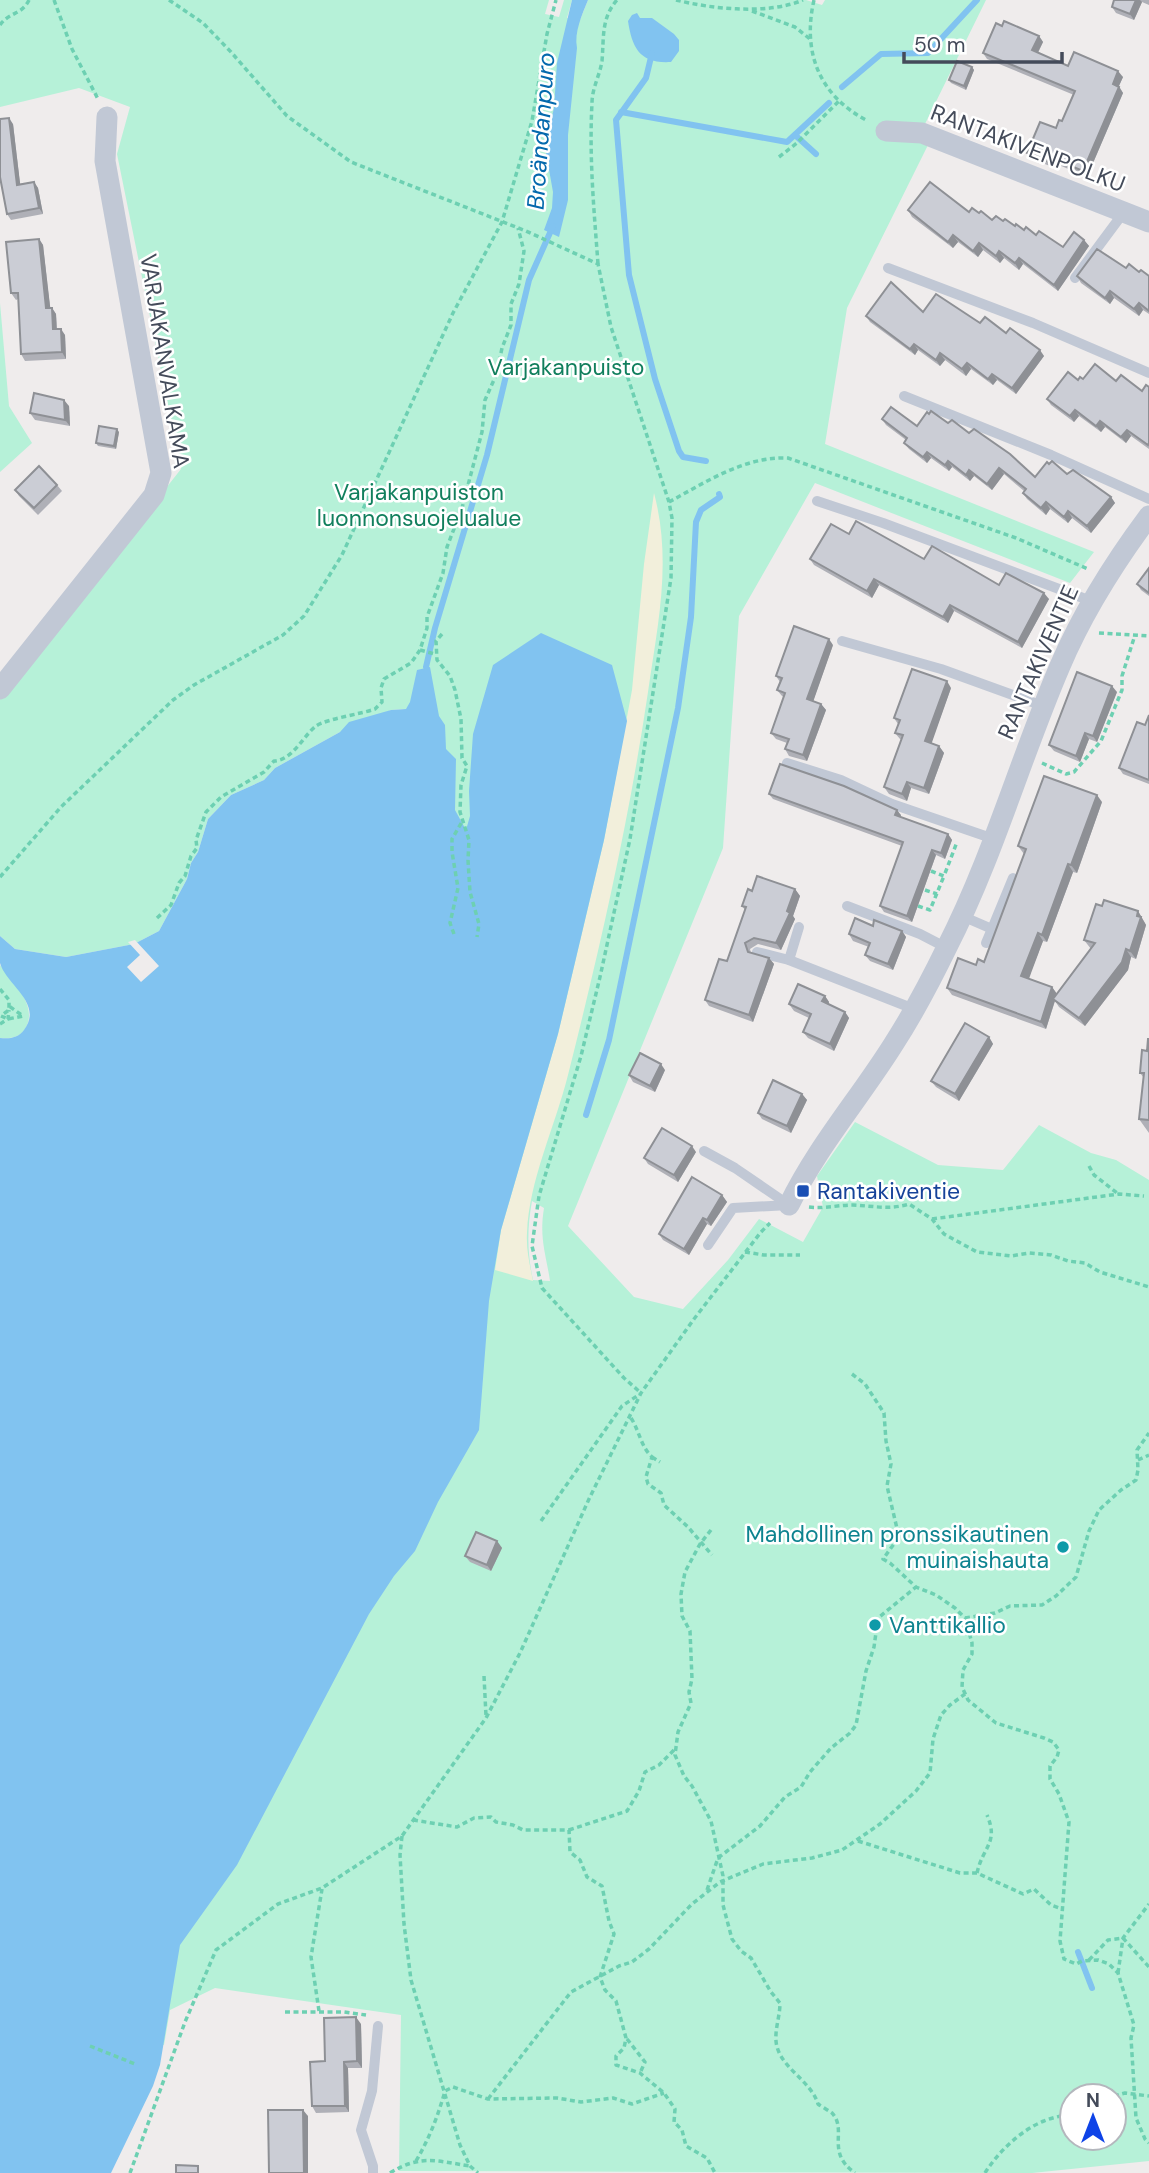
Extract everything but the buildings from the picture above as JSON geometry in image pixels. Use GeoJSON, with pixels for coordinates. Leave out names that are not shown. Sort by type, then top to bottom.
{"type":"FeatureCollection","features":[{"type":"Feature","properties":{"kind":"street","name":"VARJAKANVALKAMA"},"geometry":{"type":"LineString","coordinates":[[0,689],[154,495],[161,473],[105,160],[107,117]]}},
{"type":"Feature","properties":{"kind":"street","name":"RANTAKIVENPOLKU"},"geometry":{"type":"LineString","coordinates":[[886,131],[922,133],[1149,222]]}},
{"type":"Feature","properties":{"kind":"street","name":"RANTAKIVENTIE"},"geometry":{"type":"LineString","coordinates":[[789,1205],[805,1173],[893,1045],[947,948],[994,839],[1024,755],[1076,632],[1106,577],[1149,516]]}},
{"type":"Feature","properties":{"kind":"lane"},"geometry":{"type":"LineString","coordinates":[[1075,278],[1124,212]]}},
{"type":"Feature","properties":{"kind":"lane"},"geometry":{"type":"LineString","coordinates":[[888,268],[1033,323],[1149,373]]}},
{"type":"Feature","properties":{"kind":"lane"},"geometry":{"type":"LineString","coordinates":[[904,396],[1149,499]]}},
{"type":"Feature","properties":{"kind":"lane"},"geometry":{"type":"LineString","coordinates":[[817,500],[1091,601]]}},
{"type":"Feature","properties":{"kind":"lane"},"geometry":{"type":"LineString","coordinates":[[842,641],[941,669],[1044,706]]}},
{"type":"Feature","properties":{"kind":"lane"},"geometry":{"type":"LineString","coordinates":[[787,763],[841,780],[892,804],[994,839]]}},
{"type":"Feature","properties":{"kind":"lane"},"geometry":{"type":"LineString","coordinates":[[986,943],[1013,878]]}},
{"type":"Feature","properties":{"kind":"lane"},"geometry":{"type":"LineString","coordinates":[[847,906],[920,934],[947,948]]}},
{"type":"Feature","properties":{"kind":"lane"},"geometry":{"type":"LineString","coordinates":[[962,916],[992,929]]}},
{"type":"Feature","properties":{"kind":"lane"},"geometry":{"type":"LineString","coordinates":[[789,960],[799,927]]}},
{"type":"Feature","properties":{"kind":"lane"},"geometry":{"type":"LineString","coordinates":[[757,952],[789,960],[914,1009]]}},
{"type":"Feature","properties":{"kind":"lane"},"geometry":{"type":"LineString","coordinates":[[704,1151],[735,1168],[789,1205]]}},
{"type":"Feature","properties":{"kind":"lane"},"geometry":{"type":"LineString","coordinates":[[708,1245],[733,1208],[789,1205]]}},
{"type":"Feature","properties":{"kind":"lane"},"geometry":{"type":"LineString","coordinates":[[373,2173],[361,2130],[372,2091],[378,2026]]}},
{"type":"Feature","properties":{"kind":"path"},"geometry":{"type":"LineString","coordinates":[[0,25],[4,19],[23,10],[29,0]]}},
{"type":"Feature","properties":{"kind":"path"},"geometry":{"type":"LineString","coordinates":[[54,0],[72,49],[107,117]]}},
{"type":"Feature","properties":{"kind":"path"},"geometry":{"type":"LineString","coordinates":[[169,0],[203,23],[287,117],[351,162],[526,231],[598,264]]}},
{"type":"Feature","properties":{"kind":"path"},"geometry":{"type":"LineString","coordinates":[[0,877],[61,807],[173,701],[194,685],[284,635],[304,615],[321,592],[342,555],[453,313],[502,222],[532,121],[547,34],[556,0]]}},
{"type":"Feature","properties":{"kind":"path"},"geometry":{"type":"LineString","coordinates":[[617,0],[609,9],[603,29],[601,64],[592,99],[591,162],[598,264],[611,327],[670,502],[671,578],[630,839],[584,1042],[539,1196],[532,1246],[542,1287],[624,1378],[641,1393]]}},
{"type":"Feature","properties":{"kind":"path"},"geometry":{"type":"LineString","coordinates":[[676,0],[750,9],[775,8],[803,0]]}},
{"type":"Feature","properties":{"kind":"path"},"geometry":{"type":"LineString","coordinates":[[814,0],[808,23],[812,56],[821,76],[839,101],[863,119]]}},
{"type":"Feature","properties":{"kind":"path"},"geometry":{"type":"LineString","coordinates":[[750,9],[795,27],[810,38]]}},
{"type":"Feature","properties":{"kind":"path"},"geometry":{"type":"LineString","coordinates":[[779,157],[839,101]]}},
{"type":"Feature","properties":{"kind":"path"},"geometry":{"type":"LineString","coordinates":[[157,918],[171,905],[179,883],[185,876],[191,856],[197,848],[196,839],[206,812],[221,797],[290,753],[317,725],[375,709],[382,702],[381,688],[384,679],[411,663],[420,650],[427,628],[430,604],[443,573],[447,547],[462,508],[482,432],[485,400],[497,373],[502,348],[511,325],[511,304],[519,284],[524,251],[518,228]]}},
{"type":"Feature","properties":{"kind":"path"},"geometry":{"type":"LineString","coordinates":[[670,502],[724,472],[773,457],[788,458],[1016,538],[1106,577]]}},
{"type":"Feature","properties":{"kind":"path"},"geometry":{"type":"LineString","coordinates":[[1076,632],[1149,636]]}},
{"type":"Feature","properties":{"kind":"path"},"geometry":{"type":"LineString","coordinates":[[442,634],[436,641],[437,660],[450,676],[461,719],[462,758],[467,766],[461,785],[460,812],[469,839],[470,892],[479,924],[477,937]]}},
{"type":"Feature","properties":{"kind":"path"},"geometry":{"type":"LineString","coordinates":[[1024,755],[1066,774],[1074,772],[1101,741],[1122,690],[1122,676],[1135,635]]}},
{"type":"Feature","properties":{"kind":"path"},"geometry":{"type":"LineString","coordinates":[[420,650],[436,654]]}},
{"type":"Feature","properties":{"kind":"path"},"geometry":{"type":"LineString","coordinates":[[454,934],[450,923],[458,888],[452,839],[463,820]]}},
{"type":"Feature","properties":{"kind":"path"},"geometry":{"type":"LineString","coordinates":[[918,906],[930,911],[962,828]]}},
{"type":"Feature","properties":{"kind":"path"},"geometry":{"type":"LineString","coordinates":[[931,871],[944,876]]}},
{"type":"Feature","properties":{"kind":"path"},"geometry":{"type":"LineString","coordinates":[[925,890],[937,894]]}},
{"type":"Feature","properties":{"kind":"path"},"geometry":{"type":"LineString","coordinates":[[0,989],[9,1000],[8,1019]]}},
{"type":"Feature","properties":{"kind":"path"},"geometry":{"type":"LineString","coordinates":[[8,1019],[0,1016],[9,1008]]}},
{"type":"Feature","properties":{"kind":"path"},"geometry":{"type":"LineString","coordinates":[[0,1024],[23,1016],[9,1008]]}},
{"type":"Feature","properties":{"kind":"path"},"geometry":{"type":"LineString","coordinates":[[1089,1166],[1094,1175],[1119,1194]]}},
{"type":"Feature","properties":{"kind":"path"},"geometry":{"type":"LineString","coordinates":[[932,1219],[1119,1194],[1144,1196]]}},
{"type":"Feature","properties":{"kind":"path"},"geometry":{"type":"LineString","coordinates":[[130,2173],[216,1950],[278,1904],[323,1888],[402,1836],[486,1718],[520,1653],[589,1499],[641,1393],[761,1232],[789,1205],[821,1209],[853,1205],[895,1208],[909,1204],[932,1219],[944,1234],[977,1252],[1011,1256],[1029,1253],[1051,1255],[1085,1263],[1100,1272],[1149,1287]]}},
{"type":"Feature","properties":{"kind":"path"},"geometry":{"type":"LineString","coordinates":[[746,1252],[800,1255]]}},
{"type":"Feature","properties":{"kind":"path"},"geometry":{"type":"LineString","coordinates":[[852,1374],[865,1384],[884,1413],[891,1464],[887,1486],[899,1537],[883,1559],[916,1587],[936,1595],[965,1618],[972,1654],[963,1670],[962,1687],[968,1700],[980,1713],[996,1723],[1053,1742],[1059,1749],[1050,1766],[1050,1779],[1059,1794],[1069,1822],[1060,1941],[1064,1959],[1076,1964],[1089,1960],[1108,1940],[1123,1938]]}},
{"type":"Feature","properties":{"kind":"path"},"geometry":{"type":"LineString","coordinates":[[541,1521],[621,1406],[641,1393]]}},
{"type":"Feature","properties":{"kind":"path"},"geometry":{"type":"LineString","coordinates":[[631,1418],[638,1429],[644,1450],[660,1462]]}},
{"type":"Feature","properties":{"kind":"path"},"geometry":{"type":"LineString","coordinates":[[965,1618],[995,1613],[1010,1606],[1042,1605],[1076,1577],[1089,1531],[1100,1510],[1136,1480],[1137,1450],[1149,1433]]}},
{"type":"Feature","properties":{"kind":"path"},"geometry":{"type":"LineString","coordinates":[[1138,1461],[1149,1455]]}},
{"type":"Feature","properties":{"kind":"path"},"geometry":{"type":"LineString","coordinates":[[652,1457],[646,1477],[648,1484],[661,1493],[664,1505],[712,1555]]}},
{"type":"Feature","properties":{"kind":"path"},"geometry":{"type":"LineString","coordinates":[[711,1530],[685,1572],[681,1594],[682,1616],[690,1631],[692,1679],[689,1692],[691,1703],[678,1732],[675,1755],[684,1776],[711,1821],[723,1881],[723,1905],[732,1939],[741,1951],[751,1958],[780,2003],[776,2042],[780,2054],[815,2095],[818,2104],[833,2114],[837,2126],[838,2151],[843,2165],[855,2173]]}},
{"type":"Feature","properties":{"kind":"path"},"geometry":{"type":"LineString","coordinates":[[707,1892],[718,1858],[760,1826],[785,1797],[802,1787],[810,1772],[831,1748],[856,1726],[878,1618],[916,1587]]}},
{"type":"Feature","properties":{"kind":"path"},"geometry":{"type":"LineString","coordinates":[[484,1676],[486,1718]]}},
{"type":"Feature","properties":{"kind":"path"},"geometry":{"type":"LineString","coordinates":[[488,2099],[571,1992],[632,1962],[649,1950],[692,1904],[707,1892],[723,1881],[763,1864],[812,1858],[842,1850],[880,1824],[916,1791],[930,1773],[933,1739],[941,1715],[965,1694]]}},
{"type":"Feature","properties":{"kind":"path"},"geometry":{"type":"LineString","coordinates":[[412,1820],[457,1827],[474,1818],[491,1817],[496,1822],[523,1830],[569,1830],[627,1811],[639,1791],[645,1772],[659,1765],[675,1749]]}},
{"type":"Feature","properties":{"kind":"path"},"geometry":{"type":"LineString","coordinates":[[977,1872],[981,1858],[993,1837],[987,1815]]}},
{"type":"Feature","properties":{"kind":"path"},"geometry":{"type":"LineString","coordinates":[[569,1830],[570,1852],[580,1860],[587,1877],[601,1886],[614,1934],[600,1977],[605,1990],[616,2001],[626,2038],[645,2062],[640,2073]]}},
{"type":"Feature","properties":{"kind":"path"},"geometry":{"type":"LineString","coordinates":[[402,1836],[400,1855],[404,1924],[411,1980],[460,2145],[470,2166],[478,2173]]}},
{"type":"Feature","properties":{"kind":"path"},"geometry":{"type":"LineString","coordinates":[[856,1840],[960,1873],[977,1872],[1024,1894],[1034,1889],[1051,1905],[1062,1909]]}},
{"type":"Feature","properties":{"kind":"path"},"geometry":{"type":"LineString","coordinates":[[320,2011],[312,1957],[323,1888]]}},
{"type":"Feature","properties":{"kind":"path"},"geometry":{"type":"LineString","coordinates":[[1149,1904],[1123,1938],[1118,1973],[1134,2025],[1132,2038],[1136,2118],[1149,2143]]}},
{"type":"Feature","properties":{"kind":"path"},"geometry":{"type":"LineString","coordinates":[[1123,1938],[1149,1967]]}},
{"type":"Feature","properties":{"kind":"path"},"geometry":{"type":"LineString","coordinates":[[1089,1960],[1109,1965],[1118,1973]]}},
{"type":"Feature","properties":{"kind":"path"},"geometry":{"type":"LineString","coordinates":[[285,2012],[363,2014],[374,2018],[378,2026]]}},
{"type":"Feature","properties":{"kind":"path"},"geometry":{"type":"LineString","coordinates":[[626,2038],[624,2048],[616,2056],[616,2066],[640,2073],[664,2094],[675,2109],[674,2122],[682,2130],[686,2146],[707,2158],[715,2173]]}},
{"type":"Feature","properties":{"kind":"path"},"geometry":{"type":"LineString","coordinates":[[90,2046],[135,2064]]}},
{"type":"Feature","properties":{"kind":"path"},"geometry":{"type":"LineString","coordinates":[[416,2161],[427,2142],[445,2091],[453,2087],[488,2099],[557,2098],[581,2102],[613,2098],[632,2104],[664,2094]]}},
{"type":"Feature","properties":{"kind":"path"},"geometry":{"type":"LineString","coordinates":[[1128,2095],[1149,2096]]}},
{"type":"Feature","properties":{"kind":"path"},"geometry":{"type":"LineString","coordinates":[[985,2173],[992,2161],[1013,2140],[1042,2121],[1058,2117]]}},
{"type":"Feature","properties":{"kind":"path"},"geometry":{"type":"LineString","coordinates":[[390,2173],[407,2163],[423,2160],[470,2166]]}},
{"type":"Feature","properties":{"kind":"green space"},"geometry":{"type":"Polygon","coordinates":[[[0,0],[549,0],[545,14],[559,17],[564,0],[572,0],[567,18],[580,20],[588,0],[806,0],[822,5],[825,0],[986,0],[924,126],[928,145],[847,308],[825,444],[1094,552],[1070,583],[815,483],[739,616],[723,848],[568,1226],[634,1297],[683,1309],[728,1260],[759,1219],[803,1242],[823,1207],[817,1176],[855,1122],[938,1165],[1003,1170],[1039,1125],[1091,1153],[1116,1160],[1149,1180],[1149,2161],[1032,2173],[399,2171],[401,2015],[215,1988],[170,2010],[164,2045],[156,2043],[419,708],[391,710],[340,732],[275,768],[264,780],[231,795],[208,819],[187,879],[159,931],[134,944],[66,957],[15,949],[0,936],[0,699],[181,469],[117,154],[130,107],[79,88],[0,107],[0,0]],[[532,1201],[528,1241],[533,1280],[550,1281],[543,1237],[544,1208],[532,1201]]]}},
{"type":"Feature","properties":{"kind":"green space"},"geometry":{"type":"Polygon","coordinates":[[[0,303],[9,406],[32,443],[0,472],[0,303]]]}},
{"type":"Feature","properties":{"kind":"green space"},"geometry":{"type":"Polygon","coordinates":[[[0,965],[23,995],[29,1012],[25,1029],[11,1038],[0,1038],[0,965]]]}},
{"type":"Feature","properties":{"kind":"sand"},"geometry":{"type":"Polygon","coordinates":[[[654,493],[663,568],[648,692],[623,836],[602,932],[563,1095],[532,1193],[527,1239],[533,1281],[495,1270],[501,1230],[558,1034],[604,840],[632,690],[654,493]]]}},
{"type":"Feature","properties":{"kind":"water"},"geometry":{"type":"Polygon","coordinates":[[[572,0],[588,0],[577,36],[568,135],[568,200],[559,237],[544,230],[552,208],[553,192],[545,147],[554,108],[557,63],[572,0]]]}},
{"type":"Feature","properties":{"kind":"water"},"geometry":{"type":"Polygon","coordinates":[[[637,13],[640,18],[652,18],[679,40],[679,51],[671,62],[652,60],[639,52],[632,39],[628,21],[637,13]]]}},
{"type":"Feature","properties":{"kind":"water"},"geometry":{"type":"Polygon","coordinates":[[[541,633],[612,665],[627,721],[604,840],[558,1034],[501,1230],[489,1301],[479,1430],[438,1502],[415,1551],[394,1576],[369,1614],[237,1865],[180,1945],[160,2065],[153,2086],[111,2173],[0,2173],[0,1038],[14,1037],[22,1033],[29,1020],[30,1011],[0,963],[0,936],[15,949],[66,957],[134,944],[159,931],[187,879],[208,819],[231,795],[264,780],[275,768],[340,732],[349,722],[391,710],[406,709],[417,670],[430,667],[439,716],[445,725],[446,749],[456,759],[455,810],[466,830],[470,816],[473,734],[493,665],[541,633]]]}},
{"type":"Feature","properties":{"kind":"pier"},"geometry":{"type":"Polygon","coordinates":[[[135,940],[159,966],[141,982],[127,967],[140,955],[128,942],[135,940]]]}},
{"type":"Feature","properties":{"kind":"waterway"},"geometry":{"type":"LineString","coordinates":[[842,87],[881,54],[928,53],[977,0]]}},
{"type":"Feature","properties":{"kind":"waterway"},"geometry":{"type":"LineString","coordinates":[[652,53],[646,78],[616,120],[629,275],[655,379],[679,451],[683,457],[706,461]]}},
{"type":"Feature","properties":{"kind":"waterway"},"geometry":{"type":"LineString","coordinates":[[621,112],[787,142],[829,103]]}},
{"type":"Feature","properties":{"kind":"waterway"},"geometry":{"type":"LineString","coordinates":[[795,135],[816,154]]}},
{"type":"Feature","properties":{"kind":"waterway","name":"Broändanpuro"},"geometry":{"type":"LineString","coordinates":[[426,667],[435,628],[487,455],[529,280],[553,226]]}},
{"type":"Feature","properties":{"kind":"waterway"},"geometry":{"type":"LineString","coordinates":[[586,1115],[609,1040],[678,708],[691,617],[696,522],[701,510],[720,497],[719,494]]}},
{"type":"Feature","properties":{"kind":"waterway"},"geometry":{"type":"LineString","coordinates":[[1078,1952],[1092,1988]]}},
{"type":"Feature","properties":{"kind":"place","name":"Rantakiventie"},"geometry":{"type":"Point","coordinates":[803,1191]}},
{"type":"Feature","properties":{"kind":"place","name":"Mahdollinen pronssikautinen muinaishauta"},"geometry":{"type":"Point","coordinates":[1063,1547]}},
{"type":"Feature","properties":{"kind":"place","name":"Vanttikallio"},"geometry":{"type":"Point","coordinates":[875,1625]}},
{"type":"Feature","properties":{"kind":"park label","name":"Varjakanpuisto"},"geometry":{"type":"Point","coordinates":[566,367]}},
{"type":"Feature","properties":{"kind":"park label","name":"Varjakanpuiston luonnonsuojelualue"},"geometry":{"type":"Point","coordinates":[419,505]}}]}
